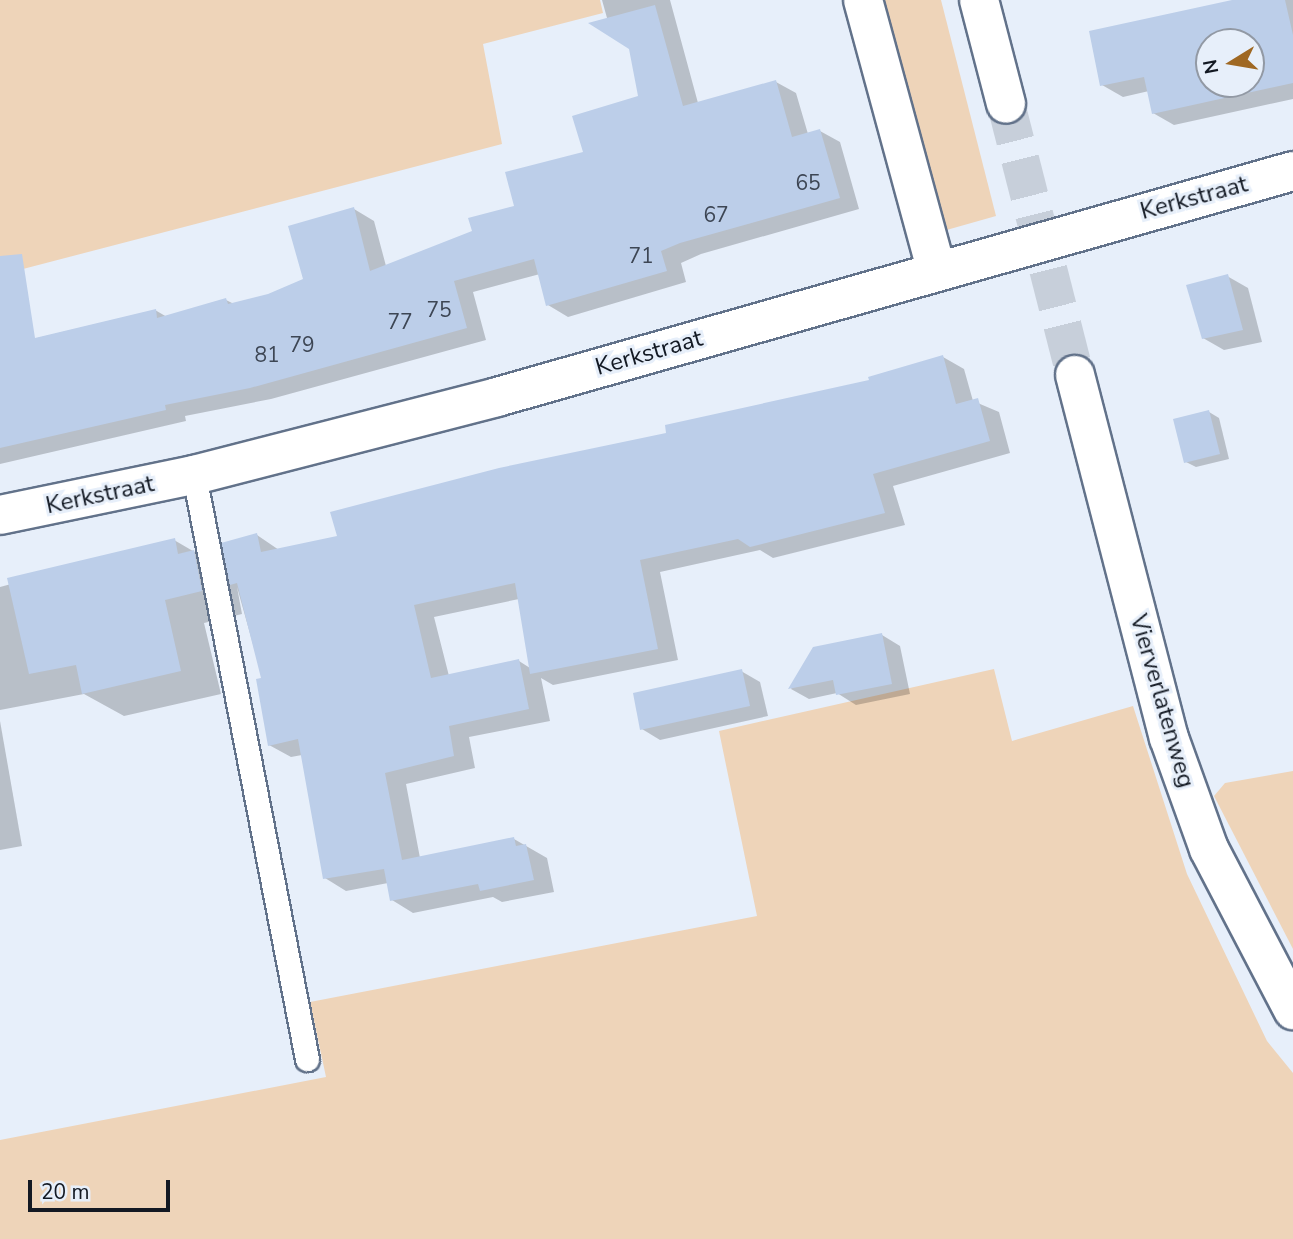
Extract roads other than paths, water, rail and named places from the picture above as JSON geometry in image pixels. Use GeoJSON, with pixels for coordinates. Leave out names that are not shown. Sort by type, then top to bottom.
{"type":"FeatureCollection","features":[{"type":"Feature","properties":{"kind":"street"},"geometry":{"type":"LineString","coordinates":[[863,0],[936,269]]}},
{"type":"Feature","properties":{"kind":"street"},"geometry":{"type":"LineString","coordinates":[[979,0],[1006,104]]}},
{"type":"Feature","properties":{"kind":"street","name":"Kerkstraat"},"geometry":{"type":"LineString","coordinates":[[0,515],[194,475],[497,397],[936,269],[1293,171]]}},
{"type":"Feature","properties":{"kind":"street","name":"Vierverlatenweg"},"geometry":{"type":"LineString","coordinates":[[1075,375],[1169,738],[1209,849],[1293,1010]]}},
{"type":"Feature","properties":{"kind":"lane"},"geometry":{"type":"LineString","coordinates":[[194,475],[307,1059]]}},
{"type":"Feature","properties":{"kind":"tunnel"},"geometry":{"type":"LineString","coordinates":[[1006,104],[1075,375]]}}]}
